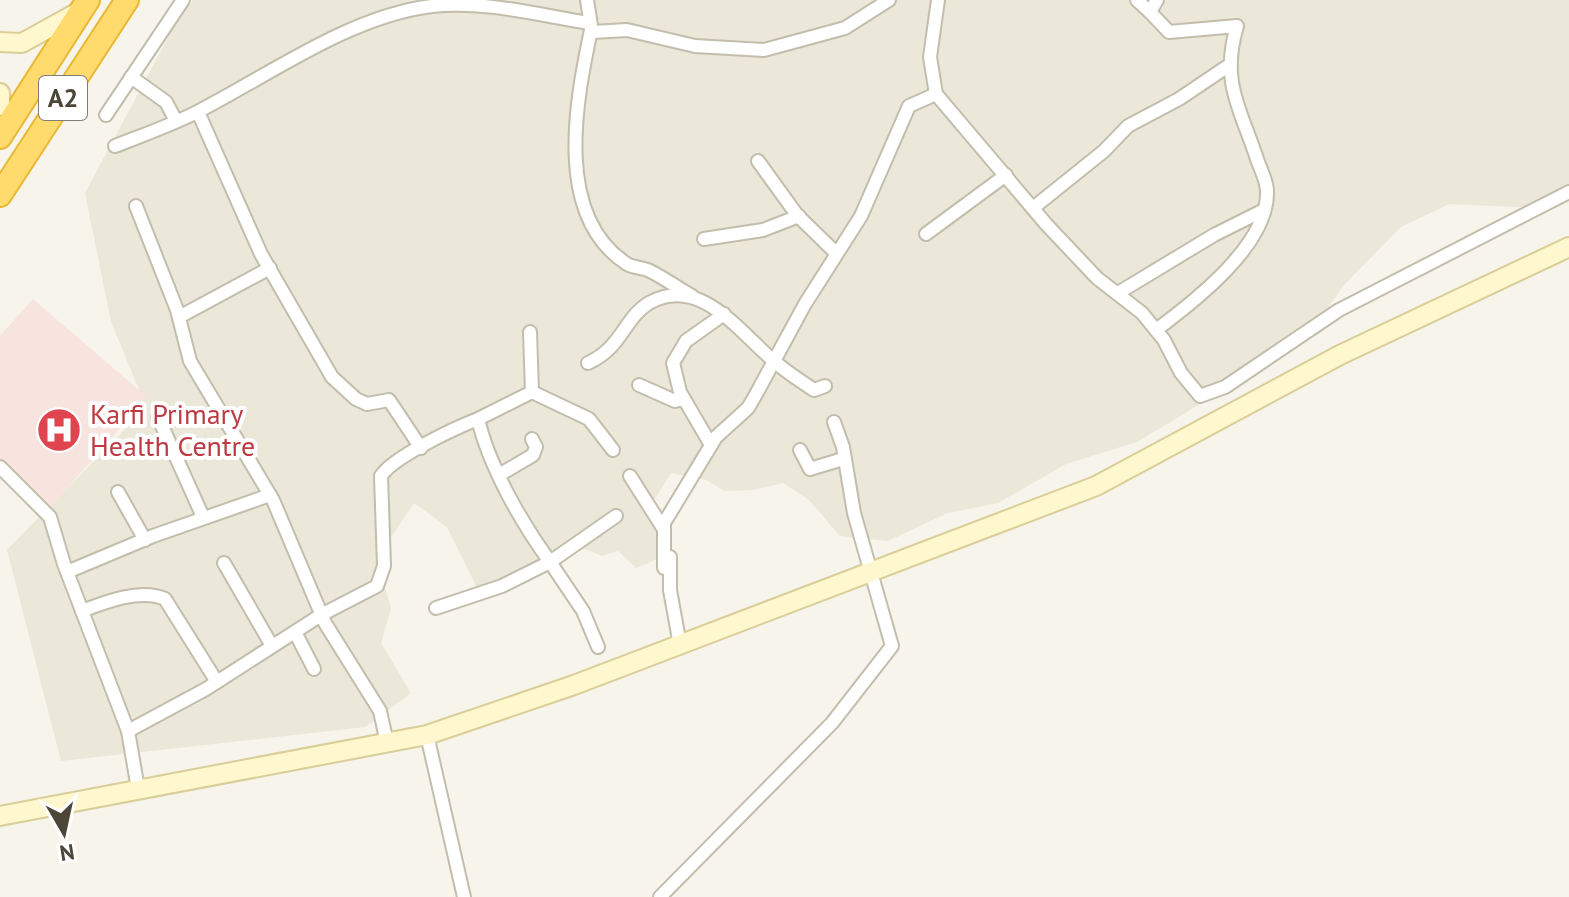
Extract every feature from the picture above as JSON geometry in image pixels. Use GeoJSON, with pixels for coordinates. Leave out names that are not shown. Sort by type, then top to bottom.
{"type":"FeatureCollection","features":[{"type":"Feature","properties":{"kind":"highway","name":"A2"},"geometry":{"type":"LineString","coordinates":[[0,195],[127,0]]}},
{"type":"Feature","properties":{"kind":"highway","name":"A2"},"geometry":{"type":"LineString","coordinates":[[0,137],[84,5]]}},
{"type":"Feature","properties":{"kind":"street"},"geometry":{"type":"LineString","coordinates":[[106,115],[183,0]]}},
{"type":"Feature","properties":{"kind":"street"},"geometry":{"type":"LineString","coordinates":[[587,0],[590,27],[581,76],[575,146],[579,190],[589,219],[628,265],[646,269],[724,314],[772,360],[814,390],[825,386]]}},
{"type":"Feature","properties":{"kind":"street"},"geometry":{"type":"LineString","coordinates":[[115,146],[198,112],[276,66],[412,5],[505,5],[590,27],[627,30],[695,46],[764,50],[845,28],[869,5],[889,0]]}},
{"type":"Feature","properties":{"kind":"street"},"geometry":{"type":"LineString","coordinates":[[938,0],[930,57],[936,94],[1097,278],[1118,293],[1156,330],[1200,396],[1225,387],[1339,310],[1569,192]]}},
{"type":"Feature","properties":{"kind":"street"},"geometry":{"type":"LineString","coordinates":[[1137,0],[1154,6],[1169,32],[1237,26],[1228,66],[1229,79],[1267,191],[1257,235],[1196,300],[1156,330]]}},
{"type":"Feature","properties":{"kind":"street"},"geometry":{"type":"LineString","coordinates":[[0,42],[22,43],[84,5]]}},
{"type":"Feature","properties":{"kind":"street"},"geometry":{"type":"LineString","coordinates":[[1033,208],[1104,151],[1128,126],[1179,99],[1228,66]]}},
{"type":"Feature","properties":{"kind":"street"},"geometry":{"type":"LineString","coordinates":[[131,77],[166,102],[176,121]]}},
{"type":"Feature","properties":{"kind":"street"},"geometry":{"type":"LineString","coordinates":[[0,93],[0,106]]}},
{"type":"Feature","properties":{"kind":"street"},"geometry":{"type":"LineString","coordinates":[[663,528],[711,445],[730,422],[748,408],[772,360],[878,184],[909,106],[936,94]]}},
{"type":"Feature","properties":{"kind":"street"},"geometry":{"type":"LineString","coordinates":[[198,112],[270,268],[332,377],[356,399],[367,404],[389,400],[421,448]]}},
{"type":"Feature","properties":{"kind":"street"},"geometry":{"type":"LineString","coordinates":[[758,161],[799,216],[836,253]]}},
{"type":"Feature","properties":{"kind":"street"},"geometry":{"type":"LineString","coordinates":[[926,234],[1006,175]]}},
{"type":"Feature","properties":{"kind":"street"},"geometry":{"type":"LineString","coordinates":[[136,206],[179,317],[190,361],[270,495],[321,615],[380,711],[387,743]]}},
{"type":"Feature","properties":{"kind":"street"},"geometry":{"type":"LineString","coordinates":[[1118,293],[1214,235],[1262,211]]}},
{"type":"Feature","properties":{"kind":"street"},"geometry":{"type":"LineString","coordinates":[[704,239],[763,230],[799,216]]}},
{"type":"Feature","properties":{"kind":"street"},"geometry":{"type":"LineString","coordinates":[[0,816],[427,735],[680,645],[1096,486],[1340,355],[1569,247]]}},
{"type":"Feature","properties":{"kind":"street"},"geometry":{"type":"LineString","coordinates":[[179,317],[270,268]]}},
{"type":"Feature","properties":{"kind":"street"},"geometry":{"type":"LineString","coordinates":[[588,363],[607,355],[645,305],[659,299],[692,296]]}},
{"type":"Feature","properties":{"kind":"street"},"geometry":{"type":"LineString","coordinates":[[711,445],[684,399],[673,363],[686,341],[724,314]]}},
{"type":"Feature","properties":{"kind":"street"},"geometry":{"type":"LineString","coordinates":[[530,332],[532,392]]}},
{"type":"Feature","properties":{"kind":"street"},"geometry":{"type":"LineString","coordinates":[[639,385],[675,401],[684,399]]}},
{"type":"Feature","properties":{"kind":"street"},"geometry":{"type":"LineString","coordinates":[[128,731],[217,682],[321,615],[377,586],[384,566],[381,476],[387,467],[454,428],[532,392]]}},
{"type":"Feature","properties":{"kind":"street"},"geometry":{"type":"LineString","coordinates":[[532,392],[552,405],[570,409],[589,419],[613,450]]}},
{"type":"Feature","properties":{"kind":"street"},"geometry":{"type":"LineString","coordinates":[[158,417],[203,517]]}},
{"type":"Feature","properties":{"kind":"street"},"geometry":{"type":"LineString","coordinates":[[478,419],[490,465],[583,611],[598,647]]}},
{"type":"Feature","properties":{"kind":"street"},"geometry":{"type":"LineString","coordinates":[[660,897],[832,723],[892,646],[834,422]]}},
{"type":"Feature","properties":{"kind":"street"},"geometry":{"type":"LineString","coordinates":[[499,475],[533,455],[536,447],[532,439]]}},
{"type":"Feature","properties":{"kind":"street"},"geometry":{"type":"LineString","coordinates":[[800,450],[810,469],[843,459]]}},
{"type":"Feature","properties":{"kind":"street"},"geometry":{"type":"LineString","coordinates":[[0,467],[50,517],[67,572],[128,731],[138,789]]}},
{"type":"Feature","properties":{"kind":"street"},"geometry":{"type":"LineString","coordinates":[[630,476],[663,528],[664,568]]}},
{"type":"Feature","properties":{"kind":"street"},"geometry":{"type":"LineString","coordinates":[[118,492],[145,540]]}},
{"type":"Feature","properties":{"kind":"street"},"geometry":{"type":"LineString","coordinates":[[67,572],[203,517],[270,495]]}},
{"type":"Feature","properties":{"kind":"street"},"geometry":{"type":"LineString","coordinates":[[436,608],[502,586],[550,562],[616,516]]}},
{"type":"Feature","properties":{"kind":"street"},"geometry":{"type":"LineString","coordinates":[[670,547],[670,590],[680,645]]}},
{"type":"Feature","properties":{"kind":"street"},"geometry":{"type":"LineString","coordinates":[[224,563],[272,646]]}},
{"type":"Feature","properties":{"kind":"street"},"geometry":{"type":"LineString","coordinates":[[82,611],[107,601],[139,596],[155,594],[165,599],[217,682]]}},
{"type":"Feature","properties":{"kind":"street"},"geometry":{"type":"LineString","coordinates":[[295,632],[314,669]]}},
{"type":"Feature","properties":{"kind":"street"},"geometry":{"type":"LineString","coordinates":[[427,735],[464,897]]}},
{"type":"Feature","properties":{"kind":"shaded area"},"geometry":{"type":"Polygon","coordinates":[[[193,0],[1569,0],[1569,199],[1534,208],[1449,204],[1401,227],[1346,283],[1312,328],[1235,383],[1137,442],[1066,464],[998,503],[948,513],[888,541],[840,536],[809,500],[783,483],[754,490],[725,491],[706,480],[671,473],[655,499],[655,524],[667,555],[636,568],[618,551],[602,556],[573,544],[530,573],[478,590],[447,527],[414,503],[377,558],[391,609],[381,643],[411,693],[365,727],[61,761],[7,550],[130,424],[145,404],[111,322],[85,193],[172,30],[193,0]]]}},
{"type":"Feature","properties":{"kind":"shaded area","name":"Karfi Primary Health Centre"},"geometry":{"type":"Polygon","coordinates":[[[33,299],[147,397],[49,509],[0,463],[0,336],[33,299]]]}},
{"type":"Feature","properties":{"kind":"place","name":"Karfi Primary Health Centre"},"geometry":{"type":"Point","coordinates":[59,430]}}]}
